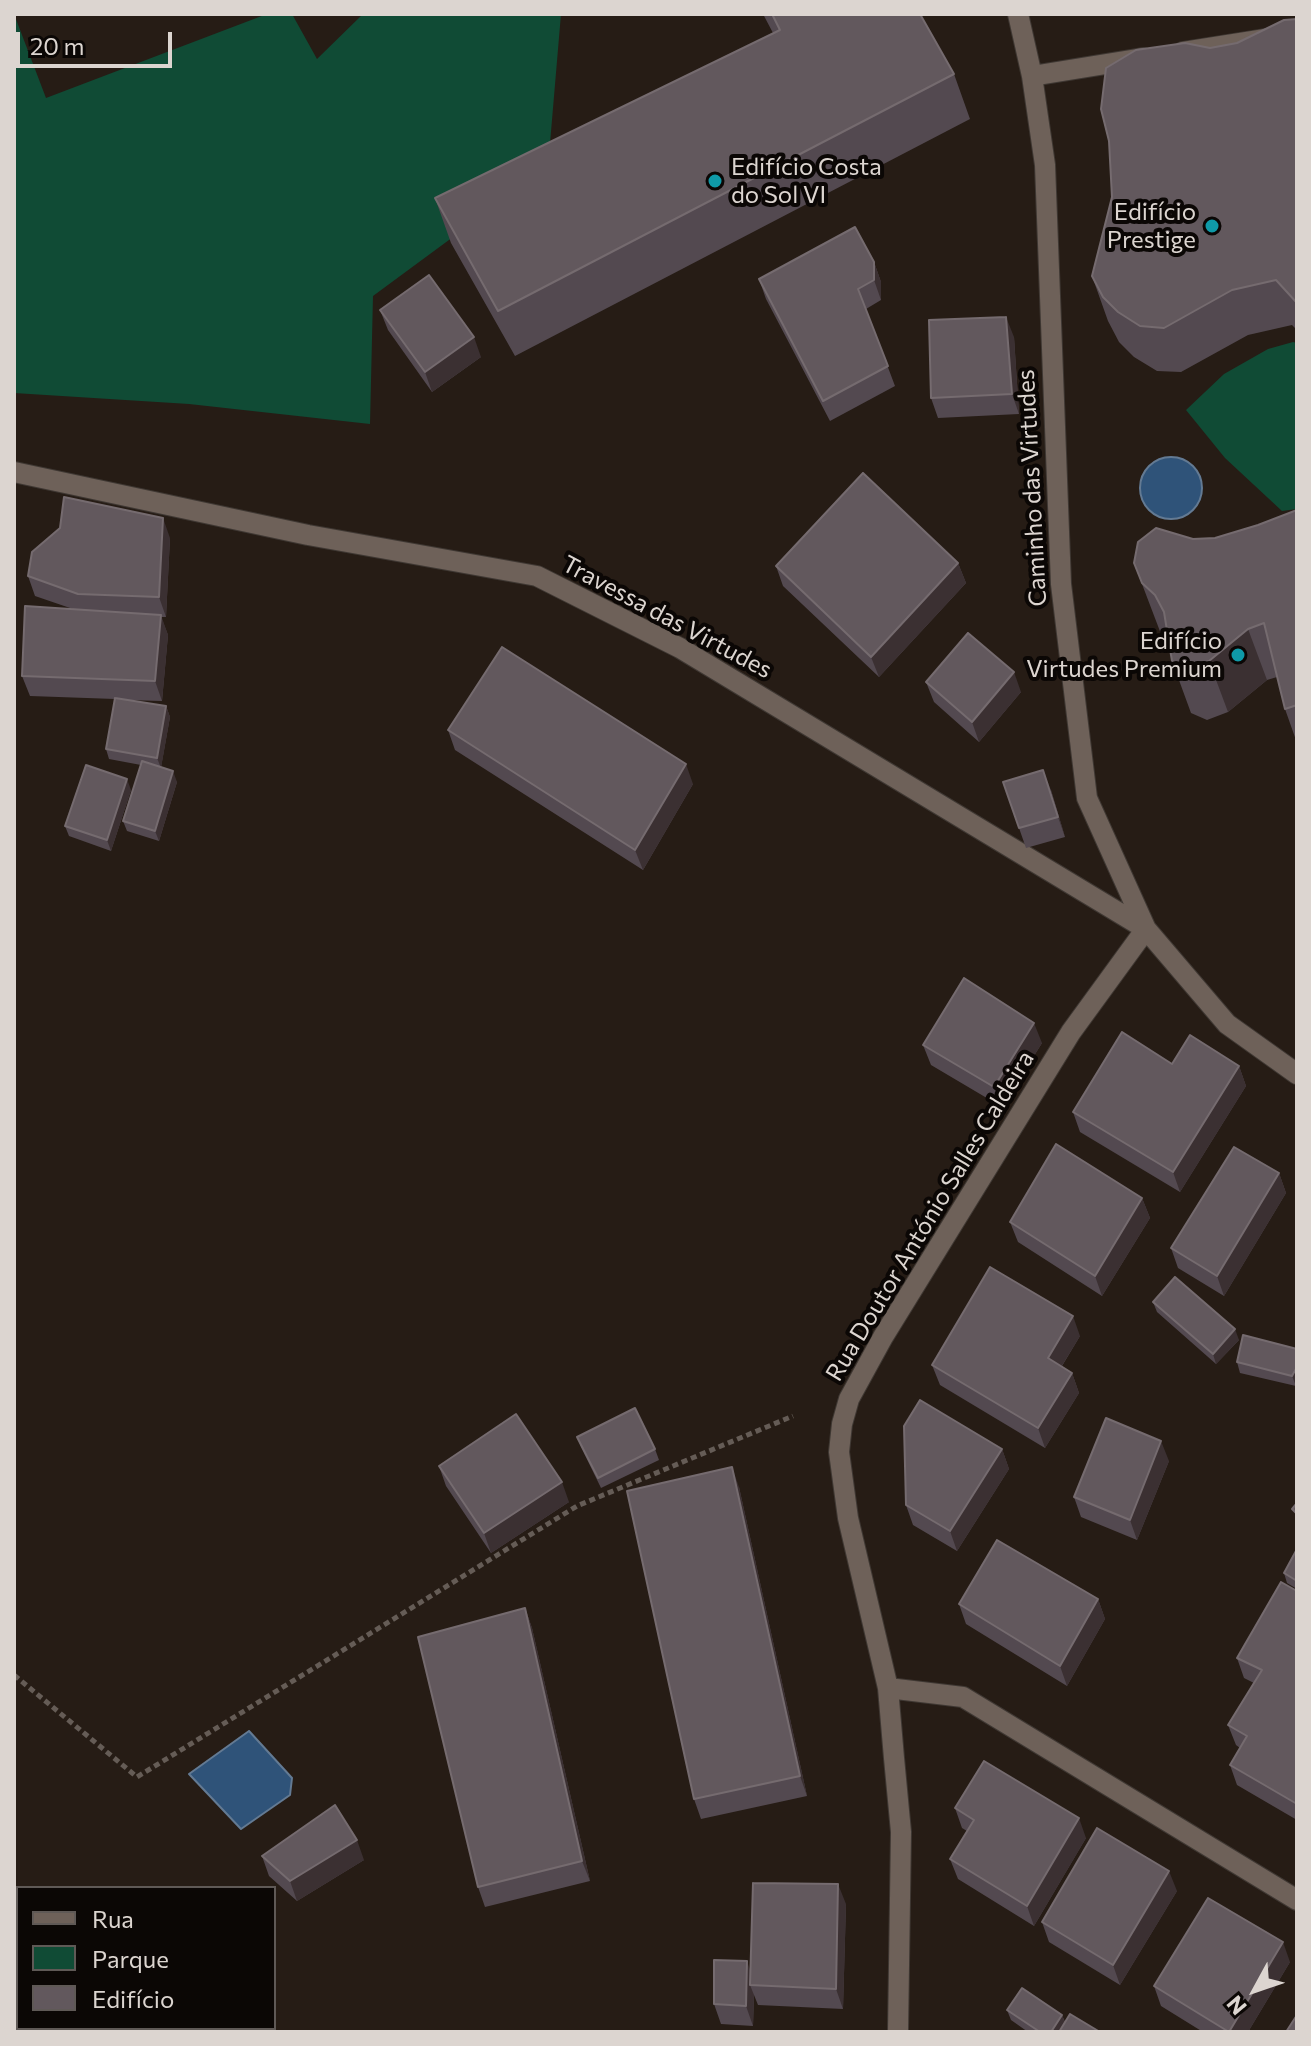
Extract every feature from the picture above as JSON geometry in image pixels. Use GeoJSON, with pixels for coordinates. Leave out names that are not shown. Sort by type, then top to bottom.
{"type":"FeatureCollection","features":[{"type":"Feature","properties":{"kind":"street","name":"Caminho das Virtudes"},"geometry":{"type":"LineString","coordinates":[[1018,14],[1032,76],[1045,165],[1061,584],[1087,798],[1146,929],[1227,1024],[1297,1074]]}},
{"type":"Feature","properties":{"kind":"street"},"geometry":{"type":"LineString","coordinates":[[1032,76],[1297,34]]}},
{"type":"Feature","properties":{"kind":"street","name":"Travessa das Virtudes"},"geometry":{"type":"LineString","coordinates":[[14,472],[308,535],[537,576],[680,648],[1146,929]]}},
{"type":"Feature","properties":{"kind":"street","name":"Rua Doutor António Salles Caldeira"},"geometry":{"type":"LineString","coordinates":[[898,2032],[901,1832],[888,1688],[848,1518],[839,1452],[849,1399],[891,1324],[1071,1032],[1146,929]]}},
{"type":"Feature","properties":{"kind":"street"},"geometry":{"type":"LineString","coordinates":[[888,1688],[963,1697],[1297,1900]]}},
{"type":"Feature","properties":{"kind":"path"},"geometry":{"type":"LineString","coordinates":[[14,1675],[137,1777],[577,1506],[793,1416]]}},
{"type":"Feature","properties":{"kind":"green space"},"geometry":{"type":"Polygon","coordinates":[[[14,14],[46,98],[267,14],[292,14],[317,59],[363,14],[561,14],[548,167],[373,296],[370,424],[189,404],[14,393],[14,14]]]}},
{"type":"Feature","properties":{"kind":"green space"},"geometry":{"type":"Polygon","coordinates":[[[1297,343],[1297,509],[1282,511],[1225,458],[1186,410],[1224,374],[1268,349],[1297,343]]]}},
{"type":"Feature","properties":{"kind":"water"},"geometry":{"type":"Polygon","coordinates":[[[1165,457],[1177,457],[1193,466],[1200,476],[1200,500],[1193,510],[1177,519],[1165,519],[1145,505],[1140,494],[1140,482],[1154,462],[1165,457]]]}},
{"type":"Feature","properties":{"kind":"water"},"geometry":{"type":"Polygon","coordinates":[[[249,1731],[292,1778],[290,1795],[241,1829],[189,1774],[249,1731]]]}},
{"type":"Feature","properties":{"kind":"building","name":"Edifício Costa do Sol VI"},"geometry":{"type":"Polygon","coordinates":[[[772,14],[920,14],[954,74],[498,311],[435,198],[780,30],[772,14]]]}},
{"type":"Feature","properties":{"kind":"building","name":"Edifício Prestige"},"geometry":{"type":"Polygon","coordinates":[[[1297,19],[1297,303],[1276,280],[1232,290],[1164,328],[1140,326],[1118,312],[1103,297],[1092,276],[1112,197],[1109,141],[1101,109],[1106,68],[1136,50],[1185,43],[1210,48],[1237,43],[1284,20],[1297,19]]]}},
{"type":"Feature","properties":{"kind":"building"},"geometry":{"type":"Polygon","coordinates":[[[855,227],[874,262],[874,280],[858,289],[888,366],[823,401],[759,279],[855,227]]]}},
{"type":"Feature","properties":{"kind":"building"},"geometry":{"type":"Polygon","coordinates":[[[429,275],[474,337],[425,372],[380,310],[429,275]]]}},
{"type":"Feature","properties":{"kind":"building"},"geometry":{"type":"Polygon","coordinates":[[[1006,317],[1012,394],[931,398],[929,320],[1006,317]]]}},
{"type":"Feature","properties":{"kind":"building"},"geometry":{"type":"Polygon","coordinates":[[[863,473],[958,563],[871,657],[776,566],[863,473]]]}},
{"type":"Feature","properties":{"kind":"building"},"geometry":{"type":"Polygon","coordinates":[[[64,497],[163,518],[159,597],[78,594],[28,576],[32,552],[60,528],[64,497]]]}},
{"type":"Feature","properties":{"kind":"building"},"geometry":{"type":"Polygon","coordinates":[[[1297,510],[1297,705],[1285,709],[1264,623],[1248,629],[1209,661],[1188,668],[1172,661],[1164,612],[1155,595],[1142,583],[1134,563],[1138,542],[1156,528],[1193,539],[1215,538],[1297,510]]]}},
{"type":"Feature","properties":{"kind":"building"},"geometry":{"type":"Polygon","coordinates":[[[25,606],[161,615],[155,681],[22,676],[25,606]]]}},
{"type":"Feature","properties":{"kind":"building"},"geometry":{"type":"Polygon","coordinates":[[[968,633],[1014,672],[972,722],[926,682],[968,633]]]}},
{"type":"Feature","properties":{"kind":"building"},"geometry":{"type":"Polygon","coordinates":[[[502,647],[686,764],[635,850],[448,730],[502,647]]]}},
{"type":"Feature","properties":{"kind":"building"},"geometry":{"type":"Polygon","coordinates":[[[115,698],[166,706],[157,758],[106,749],[115,698]]]}},
{"type":"Feature","properties":{"kind":"building"},"geometry":{"type":"Polygon","coordinates":[[[142,761],[173,771],[155,831],[123,821],[142,761]]]}},
{"type":"Feature","properties":{"kind":"building"},"geometry":{"type":"Polygon","coordinates":[[[86,765],[127,779],[107,840],[65,826],[86,765]]]}},
{"type":"Feature","properties":{"kind":"building"},"geometry":{"type":"Polygon","coordinates":[[[1043,770],[1058,817],[1019,828],[1003,782],[1043,770]]]}},
{"type":"Feature","properties":{"kind":"building"},"geometry":{"type":"Polygon","coordinates":[[[964,978],[1034,1023],[994,1087],[923,1045],[964,978]]]}},
{"type":"Feature","properties":{"kind":"building"},"geometry":{"type":"Polygon","coordinates":[[[1122,1032],[1172,1064],[1190,1035],[1239,1066],[1173,1172],[1073,1112],[1122,1032]]]}},
{"type":"Feature","properties":{"kind":"building"},"geometry":{"type":"Polygon","coordinates":[[[1056,1144],[1142,1198],[1095,1276],[1010,1222],[1056,1144]]]}},
{"type":"Feature","properties":{"kind":"building"},"geometry":{"type":"Polygon","coordinates":[[[1234,1147],[1279,1173],[1217,1276],[1171,1248],[1234,1147]]]}},
{"type":"Feature","properties":{"kind":"building"},"geometry":{"type":"Polygon","coordinates":[[[990,1267],[1073,1316],[1048,1358],[1072,1373],[1038,1428],[932,1365],[990,1267]]]}},
{"type":"Feature","properties":{"kind":"building"},"geometry":{"type":"Polygon","coordinates":[[[1175,1277],[1235,1329],[1213,1354],[1153,1302],[1175,1277]]]}},
{"type":"Feature","properties":{"kind":"building"},"geometry":{"type":"Polygon","coordinates":[[[1243,1335],[1297,1349],[1297,1367],[1292,1376],[1237,1362],[1243,1335]]]}},
{"type":"Feature","properties":{"kind":"building"},"geometry":{"type":"Polygon","coordinates":[[[920,1400],[1002,1449],[950,1531],[906,1505],[904,1426],[920,1400]]]}},
{"type":"Feature","properties":{"kind":"building"},"geometry":{"type":"Polygon","coordinates":[[[635,1408],[655,1449],[598,1478],[577,1437],[635,1408]]]}},
{"type":"Feature","properties":{"kind":"building"},"geometry":{"type":"Polygon","coordinates":[[[516,1414],[562,1482],[484,1533],[439,1466],[516,1414]]]}},
{"type":"Feature","properties":{"kind":"building"},"geometry":{"type":"Polygon","coordinates":[[[1106,1418],[1161,1441],[1130,1520],[1074,1497],[1106,1418]]]}},
{"type":"Feature","properties":{"kind":"building"},"geometry":{"type":"Polygon","coordinates":[[[732,1467],[800,1776],[694,1799],[627,1491],[732,1467]]]}},
{"type":"Feature","properties":{"kind":"building"},"geometry":{"type":"Polygon","coordinates":[[[997,1540],[1098,1599],[1060,1666],[959,1604],[997,1540]]]}},
{"type":"Feature","properties":{"kind":"building"},"geometry":{"type":"Polygon","coordinates":[[[1297,1549],[1297,1581],[1284,1573],[1297,1549]]]}},
{"type":"Feature","properties":{"kind":"building"},"geometry":{"type":"Polygon","coordinates":[[[1281,1582],[1297,1591],[1297,1804],[1230,1765],[1247,1736],[1228,1725],[1262,1670],[1237,1658],[1281,1582]]]}},
{"type":"Feature","properties":{"kind":"building"},"geometry":{"type":"Polygon","coordinates":[[[525,1608],[582,1861],[478,1887],[418,1637],[525,1608]]]}},
{"type":"Feature","properties":{"kind":"building"},"geometry":{"type":"Polygon","coordinates":[[[984,1761],[1079,1818],[1027,1906],[950,1859],[974,1820],[955,1808],[984,1761]]]}},
{"type":"Feature","properties":{"kind":"building"},"geometry":{"type":"Polygon","coordinates":[[[335,1805],[357,1840],[290,1881],[262,1856],[335,1805]]]}},
{"type":"Feature","properties":{"kind":"building"},"geometry":{"type":"Polygon","coordinates":[[[1097,1828],[1169,1871],[1113,1965],[1042,1922],[1097,1828]]]}},
{"type":"Feature","properties":{"kind":"building"},"geometry":{"type":"Polygon","coordinates":[[[753,1883],[838,1884],[836,1989],[750,1985],[753,1883]]]}},
{"type":"Feature","properties":{"kind":"building"},"geometry":{"type":"Polygon","coordinates":[[[1208,1898],[1283,1942],[1229,2032],[1154,1986],[1208,1898]]]}},
{"type":"Feature","properties":{"kind":"building"},"geometry":{"type":"Polygon","coordinates":[[[714,1960],[747,1961],[746,2006],[714,2004],[714,1960]]]}},
{"type":"Feature","properties":{"kind":"building"},"geometry":{"type":"Polygon","coordinates":[[[1022,1988],[1062,2015],[1051,2032],[1040,2032],[1007,2010],[1022,1988]]]}},
{"type":"Feature","properties":{"kind":"building"},"geometry":{"type":"Polygon","coordinates":[[[1070,2014],[1100,2032],[1059,2032],[1070,2014]]]}},
{"type":"Feature","properties":{"kind":"building"},"geometry":{"type":"Polygon","coordinates":[[[1297,2015],[1297,2032],[1286,2032],[1297,2015]]]}},
{"type":"Feature","properties":{"kind":"place","name":"Edifício Costa do Sol VI"},"geometry":{"type":"Point","coordinates":[715,181]}},
{"type":"Feature","properties":{"kind":"place","name":"Edifício Prestige"},"geometry":{"type":"Point","coordinates":[1212,226]}},
{"type":"Feature","properties":{"kind":"place","name":"Edifício Virtudes Premium"},"geometry":{"type":"Point","coordinates":[1238,655]}}]}
